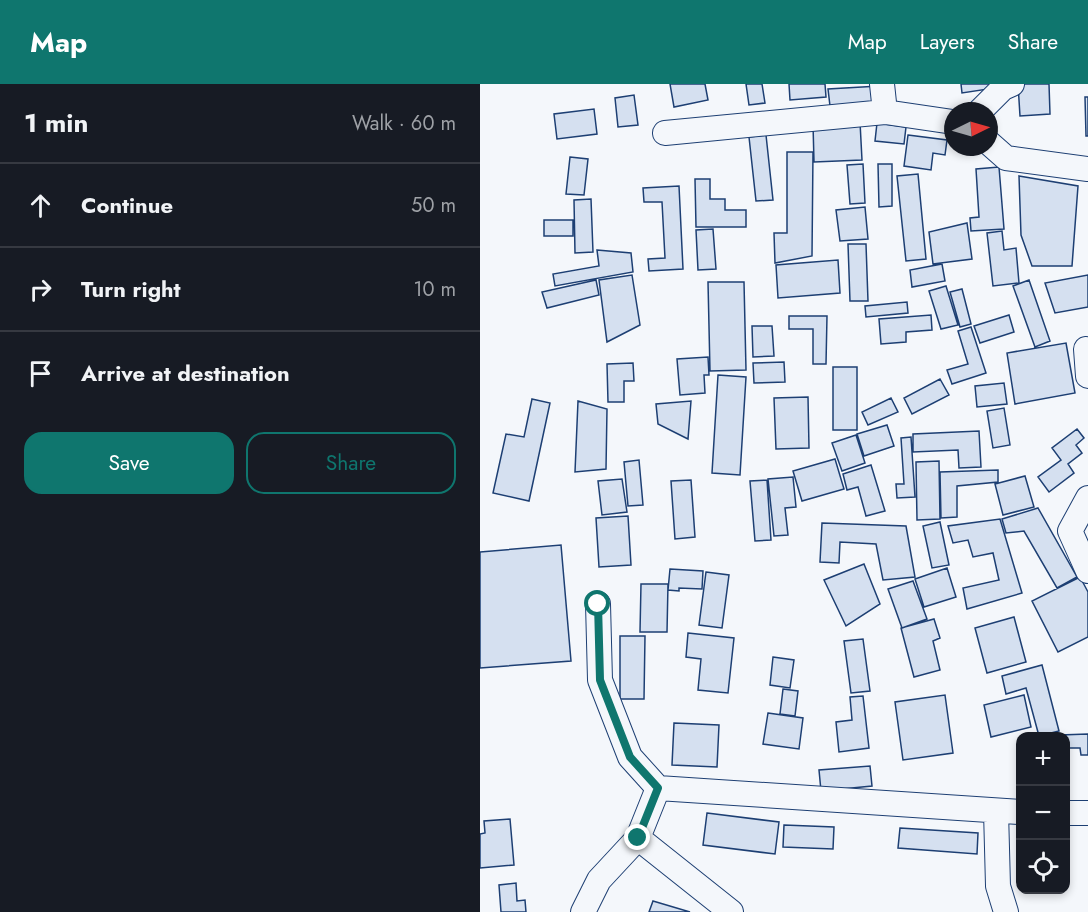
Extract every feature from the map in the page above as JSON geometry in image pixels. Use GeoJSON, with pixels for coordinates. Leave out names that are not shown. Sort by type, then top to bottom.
{"type":"FeatureCollection","features":[{"type":"Feature","properties":{"kind":"street"},"geometry":{"type":"LineString","coordinates":[[882,84],[885,112]]}},
{"type":"Feature","properties":{"kind":"street"},"geometry":{"type":"LineString","coordinates":[[989,102],[1002,88],[1012,84]]}},
{"type":"Feature","properties":{"kind":"street"},"geometry":{"type":"LineString","coordinates":[[664,133],[885,112],[944,121]]}},
{"type":"Feature","properties":{"kind":"street"},"geometry":{"type":"LineString","coordinates":[[998,151],[1006,158],[1088,169]]}},
{"type":"Feature","properties":{"kind":"street"},"geometry":{"type":"LineString","coordinates":[[1086,350],[1088,376]]}},
{"type":"Feature","properties":{"kind":"street"},"geometry":{"type":"LineString","coordinates":[[1088,498],[1070,531],[1088,571]]}},
{"type":"Feature","properties":{"kind":"street"},"geometry":{"type":"LineString","coordinates":[[598,604],[600,680],[630,757],[658,788],[1016,812]]}},
{"type":"Feature","properties":{"kind":"street"},"geometry":{"type":"LineString","coordinates":[[583,912],[599,880],[638,838],[658,788]]}},
{"type":"Feature","properties":{"kind":"street"},"geometry":{"type":"LineString","coordinates":[[996,811],[998,886],[1006,912]]}},
{"type":"Feature","properties":{"kind":"street"},"geometry":{"type":"LineString","coordinates":[[1070,813],[1088,813]]}},
{"type":"Feature","properties":{"kind":"street"},"geometry":{"type":"LineString","coordinates":[[638,838],[731,912]]}},
{"type":"Feature","properties":{"kind":"building"},"geometry":{"type":"Polygon","coordinates":[[[670,84],[705,84],[708,100],[674,107],[670,84]]]}},
{"type":"Feature","properties":{"kind":"building"},"geometry":{"type":"Polygon","coordinates":[[[746,84],[762,84],[765,103],[749,105],[746,84]]]}},
{"type":"Feature","properties":{"kind":"building"},"geometry":{"type":"Polygon","coordinates":[[[789,84],[825,84],[826,97],[790,100],[789,84]]]}},
{"type":"Feature","properties":{"kind":"building"},"geometry":{"type":"Polygon","coordinates":[[[961,84],[994,84],[995,88],[962,93],[961,84]]]}},
{"type":"Feature","properties":{"kind":"building"},"geometry":{"type":"Polygon","coordinates":[[[1018,84],[1049,84],[1050,114],[1020,116],[1018,84]]]}},
{"type":"Feature","properties":{"kind":"building"},"geometry":{"type":"Polygon","coordinates":[[[879,86],[880,103],[830,106],[828,89],[879,86]]]}},
{"type":"Feature","properties":{"kind":"building"},"geometry":{"type":"Polygon","coordinates":[[[634,95],[638,125],[618,127],[615,98],[634,95]]]}},
{"type":"Feature","properties":{"kind":"building"},"geometry":{"type":"Polygon","coordinates":[[[1085,97],[1088,97],[1088,136],[1086,136],[1085,97]]]}},
{"type":"Feature","properties":{"kind":"building"},"geometry":{"type":"Polygon","coordinates":[[[594,109],[597,134],[557,139],[554,114],[594,109]]]}},
{"type":"Feature","properties":{"kind":"building"},"geometry":{"type":"Polygon","coordinates":[[[860,122],[862,160],[814,162],[813,124],[860,122]]]}},
{"type":"Feature","properties":{"kind":"building"},"geometry":{"type":"Polygon","coordinates":[[[877,123],[906,127],[904,144],[875,141],[877,123]]]}},
{"type":"Feature","properties":{"kind":"building"},"geometry":{"type":"Polygon","coordinates":[[[766,135],[773,200],[756,201],[749,137],[766,135]]]}},
{"type":"Feature","properties":{"kind":"building"},"geometry":{"type":"Polygon","coordinates":[[[908,135],[944,140],[944,155],[933,153],[931,170],[904,166],[908,135]]]}},
{"type":"Feature","properties":{"kind":"building"},"geometry":{"type":"Polygon","coordinates":[[[787,152],[813,152],[812,256],[775,263],[774,233],[787,233],[787,152]]]}},
{"type":"Feature","properties":{"kind":"building"},"geometry":{"type":"Polygon","coordinates":[[[570,157],[588,159],[584,195],[566,194],[570,157]]]}},
{"type":"Feature","properties":{"kind":"building"},"geometry":{"type":"Polygon","coordinates":[[[863,164],[865,203],[850,204],[847,165],[863,164]]]}},
{"type":"Feature","properties":{"kind":"building"},"geometry":{"type":"Polygon","coordinates":[[[878,164],[892,164],[892,206],[879,207],[878,164]]]}},
{"type":"Feature","properties":{"kind":"building"},"geometry":{"type":"Polygon","coordinates":[[[999,167],[1004,229],[971,231],[970,218],[979,217],[976,169],[999,167]]]}},
{"type":"Feature","properties":{"kind":"building"},"geometry":{"type":"Polygon","coordinates":[[[918,174],[926,259],[906,261],[897,176],[918,174]]]}},
{"type":"Feature","properties":{"kind":"building"},"geometry":{"type":"Polygon","coordinates":[[[1019,176],[1078,186],[1072,266],[1032,266],[1021,235],[1019,176]]]}},
{"type":"Feature","properties":{"kind":"building"},"geometry":{"type":"Polygon","coordinates":[[[695,179],[710,179],[710,199],[725,199],[725,210],[746,210],[746,227],[696,227],[695,179]]]}},
{"type":"Feature","properties":{"kind":"building"},"geometry":{"type":"Polygon","coordinates":[[[679,186],[683,269],[649,271],[648,259],[665,258],[662,202],[644,202],[643,188],[679,186]]]}},
{"type":"Feature","properties":{"kind":"building"},"geometry":{"type":"Polygon","coordinates":[[[591,199],[593,252],[575,253],[574,200],[591,199]]]}},
{"type":"Feature","properties":{"kind":"building"},"geometry":{"type":"Polygon","coordinates":[[[865,207],[868,239],[840,241],[836,210],[865,207]]]}},
{"type":"Feature","properties":{"kind":"building"},"geometry":{"type":"Polygon","coordinates":[[[544,220],[573,220],[573,236],[544,236],[544,220]]]}},
{"type":"Feature","properties":{"kind":"building"},"geometry":{"type":"Polygon","coordinates":[[[967,223],[972,259],[933,264],[929,232],[967,223]]]}},
{"type":"Feature","properties":{"kind":"building"},"geometry":{"type":"Polygon","coordinates":[[[713,229],[716,269],[698,270],[696,230],[713,229]]]}},
{"type":"Feature","properties":{"kind":"building"},"geometry":{"type":"Polygon","coordinates":[[[1002,231],[1004,250],[1016,248],[1019,283],[993,286],[987,233],[1002,231]]]}},
{"type":"Feature","properties":{"kind":"building"},"geometry":{"type":"Polygon","coordinates":[[[848,244],[866,244],[868,301],[850,301],[848,244]]]}},
{"type":"Feature","properties":{"kind":"building"},"geometry":{"type":"Polygon","coordinates":[[[597,250],[631,253],[633,272],[555,286],[553,274],[599,266],[597,250]]]}},
{"type":"Feature","properties":{"kind":"building"},"geometry":{"type":"Polygon","coordinates":[[[838,260],[840,293],[778,298],[776,265],[838,260]]]}},
{"type":"Feature","properties":{"kind":"building"},"geometry":{"type":"Polygon","coordinates":[[[942,264],[945,281],[912,287],[910,270],[942,264]]]}},
{"type":"Feature","properties":{"kind":"building"},"geometry":{"type":"Polygon","coordinates":[[[632,275],[640,325],[607,342],[599,280],[632,275]]]}},
{"type":"Feature","properties":{"kind":"building"},"geometry":{"type":"Polygon","coordinates":[[[1088,275],[1088,307],[1055,313],[1045,283],[1088,275]]]}},
{"type":"Feature","properties":{"kind":"building"},"geometry":{"type":"Polygon","coordinates":[[[596,280],[599,295],[547,308],[542,292],[596,280]]]}},
{"type":"Feature","properties":{"kind":"building"},"geometry":{"type":"Polygon","coordinates":[[[1029,280],[1050,341],[1035,347],[1013,286],[1029,280]]]}},
{"type":"Feature","properties":{"kind":"building"},"geometry":{"type":"Polygon","coordinates":[[[708,282],[744,282],[746,370],[710,371],[708,282]]]}},
{"type":"Feature","properties":{"kind":"building"},"geometry":{"type":"Polygon","coordinates":[[[946,286],[958,325],[941,329],[929,291],[946,286]]]}},
{"type":"Feature","properties":{"kind":"building"},"geometry":{"type":"Polygon","coordinates":[[[962,289],[971,324],[960,327],[950,292],[962,289]]]}},
{"type":"Feature","properties":{"kind":"building"},"geometry":{"type":"Polygon","coordinates":[[[907,302],[908,313],[866,317],[865,306],[907,302]]]}},
{"type":"Feature","properties":{"kind":"building"},"geometry":{"type":"Polygon","coordinates":[[[931,315],[932,330],[906,332],[906,342],[881,344],[879,319],[931,315]]]}},
{"type":"Feature","properties":{"kind":"building"},"geometry":{"type":"Polygon","coordinates":[[[1009,315],[1014,332],[980,343],[974,326],[1009,315]]]}},
{"type":"Feature","properties":{"kind":"building"},"geometry":{"type":"Polygon","coordinates":[[[789,316],[827,316],[826,364],[813,364],[813,329],[789,329],[789,316]]]}},
{"type":"Feature","properties":{"kind":"building"},"geometry":{"type":"Polygon","coordinates":[[[752,326],[772,326],[774,356],[753,357],[752,326]]]}},
{"type":"Feature","properties":{"kind":"building"},"geometry":{"type":"Polygon","coordinates":[[[971,327],[986,373],[952,384],[947,370],[968,364],[958,331],[971,327]]]}},
{"type":"Feature","properties":{"kind":"building"},"geometry":{"type":"Polygon","coordinates":[[[1066,343],[1075,393],[1015,404],[1007,353],[1066,343]]]}},
{"type":"Feature","properties":{"kind":"building"},"geometry":{"type":"Polygon","coordinates":[[[708,357],[709,375],[704,375],[705,393],[680,395],[677,359],[708,357]]]}},
{"type":"Feature","properties":{"kind":"building"},"geometry":{"type":"Polygon","coordinates":[[[784,362],[785,382],[754,383],[753,363],[784,362]]]}},
{"type":"Feature","properties":{"kind":"building"},"geometry":{"type":"Polygon","coordinates":[[[633,363],[634,381],[624,381],[624,402],[608,402],[607,364],[633,363]]]}},
{"type":"Feature","properties":{"kind":"building"},"geometry":{"type":"Polygon","coordinates":[[[833,367],[857,367],[857,430],[833,430],[833,367]]]}},
{"type":"Feature","properties":{"kind":"building"},"geometry":{"type":"Polygon","coordinates":[[[718,375],[746,377],[740,475],[712,473],[718,375]]]}},
{"type":"Feature","properties":{"kind":"building"},"geometry":{"type":"Polygon","coordinates":[[[940,379],[949,395],[912,414],[904,398],[940,379]]]}},
{"type":"Feature","properties":{"kind":"building"},"geometry":{"type":"Polygon","coordinates":[[[1004,383],[1007,404],[977,407],[975,386],[1004,383]]]}},
{"type":"Feature","properties":{"kind":"building"},"geometry":{"type":"Polygon","coordinates":[[[808,397],[809,448],[776,449],[774,398],[808,397]]]}},
{"type":"Feature","properties":{"kind":"building"},"geometry":{"type":"Polygon","coordinates":[[[891,398],[898,412],[868,425],[862,412],[891,398]]]}},
{"type":"Feature","properties":{"kind":"building"},"geometry":{"type":"Polygon","coordinates":[[[532,399],[550,403],[529,501],[493,493],[506,434],[524,437],[532,399]]]}},
{"type":"Feature","properties":{"kind":"building"},"geometry":{"type":"Polygon","coordinates":[[[578,401],[607,409],[606,469],[575,472],[578,401]]]}},
{"type":"Feature","properties":{"kind":"building"},"geometry":{"type":"Polygon","coordinates":[[[691,401],[688,439],[658,424],[656,404],[691,401]]]}},
{"type":"Feature","properties":{"kind":"building"},"geometry":{"type":"Polygon","coordinates":[[[1004,408],[1010,445],[993,448],[987,411],[1004,408]]]}},
{"type":"Feature","properties":{"kind":"building"},"geometry":{"type":"Polygon","coordinates":[[[887,425],[894,446],[864,456],[857,434],[887,425]]]}},
{"type":"Feature","properties":{"kind":"building"},"geometry":{"type":"Polygon","coordinates":[[[1077,429],[1084,438],[1076,445],[1082,453],[1068,464],[1074,473],[1049,492],[1038,477],[1061,460],[1052,448],[1077,429]]]}},
{"type":"Feature","properties":{"kind":"building"},"geometry":{"type":"Polygon","coordinates":[[[979,431],[981,467],[959,468],[958,450],[913,452],[913,434],[979,431]]]}},
{"type":"Feature","properties":{"kind":"building"},"geometry":{"type":"Polygon","coordinates":[[[856,435],[865,463],[842,471],[832,443],[856,435]]]}},
{"type":"Feature","properties":{"kind":"building"},"geometry":{"type":"Polygon","coordinates":[[[911,437],[915,497],[897,498],[896,484],[904,484],[901,438],[911,437]]]}},
{"type":"Feature","properties":{"kind":"building"},"geometry":{"type":"Polygon","coordinates":[[[835,459],[844,489],[802,501],[793,471],[835,459]]]}},
{"type":"Feature","properties":{"kind":"building"},"geometry":{"type":"Polygon","coordinates":[[[639,460],[643,505],[628,506],[624,462],[639,460]]]}},
{"type":"Feature","properties":{"kind":"building"},"geometry":{"type":"Polygon","coordinates":[[[939,461],[940,519],[917,520],[916,462],[939,461]]]}},
{"type":"Feature","properties":{"kind":"building"},"geometry":{"type":"Polygon","coordinates":[[[871,465],[885,511],[866,516],[858,487],[847,490],[843,474],[871,465]]]}},
{"type":"Feature","properties":{"kind":"building"},"geometry":{"type":"Polygon","coordinates":[[[998,470],[998,482],[957,486],[957,517],[941,518],[940,472],[998,470]]]}},
{"type":"Feature","properties":{"kind":"building"},"geometry":{"type":"Polygon","coordinates":[[[1025,476],[1034,507],[1003,515],[995,484],[1025,476]]]}},
{"type":"Feature","properties":{"kind":"building"},"geometry":{"type":"Polygon","coordinates":[[[793,477],[796,507],[785,508],[788,535],[774,536],[768,479],[793,477]]]}},
{"type":"Feature","properties":{"kind":"building"},"geometry":{"type":"Polygon","coordinates":[[[622,479],[627,512],[602,515],[598,481],[622,479]]]}},
{"type":"Feature","properties":{"kind":"building"},"geometry":{"type":"Polygon","coordinates":[[[691,480],[695,537],[675,539],[671,481],[691,480]]]}},
{"type":"Feature","properties":{"kind":"building"},"geometry":{"type":"Polygon","coordinates":[[[767,480],[771,540],[755,541],[750,481],[767,480]]]}},
{"type":"Feature","properties":{"kind":"building"},"geometry":{"type":"Polygon","coordinates":[[[1038,508],[1077,577],[1057,588],[1024,531],[1006,533],[1002,519],[1038,508]]]}},
{"type":"Feature","properties":{"kind":"building"},"geometry":{"type":"Polygon","coordinates":[[[628,516],[631,565],[599,567],[596,518],[628,516]]]}},
{"type":"Feature","properties":{"kind":"building"},"geometry":{"type":"Polygon","coordinates":[[[1000,519],[1022,593],[967,609],[963,588],[999,580],[993,553],[973,557],[968,540],[953,543],[948,526],[1000,519]]]}},
{"type":"Feature","properties":{"kind":"building"},"geometry":{"type":"Polygon","coordinates":[[[940,522],[949,565],[932,568],[923,526],[940,522]]]}},
{"type":"Feature","properties":{"kind":"building"},"geometry":{"type":"Polygon","coordinates":[[[822,523],[906,526],[915,577],[883,580],[876,544],[840,542],[839,563],[820,562],[822,523]]]}},
{"type":"Feature","properties":{"kind":"building"},"geometry":{"type":"Polygon","coordinates":[[[561,545],[571,661],[480,668],[480,552],[561,545]]]}},
{"type":"Feature","properties":{"kind":"building"},"geometry":{"type":"Polygon","coordinates":[[[864,564],[880,604],[846,626],[824,580],[864,564]]]}},
{"type":"Feature","properties":{"kind":"building"},"geometry":{"type":"Polygon","coordinates":[[[947,568],[956,597],[924,607],[915,579],[947,568]]]}},
{"type":"Feature","properties":{"kind":"building"},"geometry":{"type":"Polygon","coordinates":[[[670,569],[703,571],[702,589],[668,590],[670,569]]]}},
{"type":"Feature","properties":{"kind":"building"},"geometry":{"type":"Polygon","coordinates":[[[706,572],[729,575],[722,628],[699,625],[706,572]]]}},
{"type":"Feature","properties":{"kind":"building"},"geometry":{"type":"Polygon","coordinates":[[[1080,577],[1088,592],[1088,637],[1058,652],[1032,601],[1080,577]]]}},
{"type":"Feature","properties":{"kind":"building"},"geometry":{"type":"Polygon","coordinates":[[[913,581],[927,619],[902,628],[888,589],[913,581]]]}},
{"type":"Feature","properties":{"kind":"building"},"geometry":{"type":"Polygon","coordinates":[[[641,584],[668,584],[667,632],[640,632],[641,584]]]}},
{"type":"Feature","properties":{"kind":"building"},"geometry":{"type":"Polygon","coordinates":[[[1014,617],[1026,662],[987,673],[975,628],[1014,617]]]}},
{"type":"Feature","properties":{"kind":"building"},"geometry":{"type":"Polygon","coordinates":[[[934,619],[940,638],[933,641],[940,670],[914,677],[901,628],[934,619]]]}},
{"type":"Feature","properties":{"kind":"building"},"geometry":{"type":"Polygon","coordinates":[[[688,633],[734,638],[728,693],[698,690],[701,659],[686,657],[688,633]]]}},
{"type":"Feature","properties":{"kind":"building"},"geometry":{"type":"Polygon","coordinates":[[[620,636],[645,636],[644,699],[620,699],[620,636]]]}},
{"type":"Feature","properties":{"kind":"building"},"geometry":{"type":"Polygon","coordinates":[[[863,639],[870,691],[851,693],[844,641],[863,639]]]}},
{"type":"Feature","properties":{"kind":"building"},"geometry":{"type":"Polygon","coordinates":[[[773,657],[794,660],[790,688],[770,685],[773,657]]]}},
{"type":"Feature","properties":{"kind":"building"},"geometry":{"type":"Polygon","coordinates":[[[1042,665],[1059,731],[1038,732],[1026,688],[1006,694],[1002,676],[1042,665]]]}},
{"type":"Feature","properties":{"kind":"building"},"geometry":{"type":"Polygon","coordinates":[[[783,689],[798,691],[795,716],[780,714],[783,689]]]}},
{"type":"Feature","properties":{"kind":"building"},"geometry":{"type":"Polygon","coordinates":[[[945,695],[953,753],[903,760],[895,702],[945,695]]]}},
{"type":"Feature","properties":{"kind":"building"},"geometry":{"type":"Polygon","coordinates":[[[1024,695],[1031,727],[991,737],[984,705],[1024,695]]]}},
{"type":"Feature","properties":{"kind":"building"},"geometry":{"type":"Polygon","coordinates":[[[863,696],[869,748],[839,752],[836,722],[852,720],[850,697],[863,696]]]}},
{"type":"Feature","properties":{"kind":"building"},"geometry":{"type":"Polygon","coordinates":[[[768,713],[803,718],[799,749],[763,744],[768,713]]]}},
{"type":"Feature","properties":{"kind":"building"},"geometry":{"type":"Polygon","coordinates":[[[674,723],[719,725],[717,767],[672,765],[674,723]]]}},
{"type":"Feature","properties":{"kind":"building"},"geometry":{"type":"Polygon","coordinates":[[[1088,734],[1088,755],[1081,755],[1080,748],[1070,748],[1070,735],[1088,734]]]}},
{"type":"Feature","properties":{"kind":"building"},"geometry":{"type":"Polygon","coordinates":[[[870,766],[872,786],[821,791],[819,770],[870,766]]]}},
{"type":"Feature","properties":{"kind":"building"},"geometry":{"type":"Polygon","coordinates":[[[707,813],[779,822],[775,854],[703,845],[707,813]]]}},
{"type":"Feature","properties":{"kind":"building"},"geometry":{"type":"Polygon","coordinates":[[[510,819],[514,865],[480,868],[480,834],[485,833],[484,821],[510,819]]]}},
{"type":"Feature","properties":{"kind":"building"},"geometry":{"type":"Polygon","coordinates":[[[784,825],[834,827],[833,849],[783,847],[784,825]]]}},
{"type":"Feature","properties":{"kind":"building"},"geometry":{"type":"Polygon","coordinates":[[[900,828],[978,833],[977,854],[898,848],[900,828]]]}},
{"type":"Feature","properties":{"kind":"building"},"geometry":{"type":"Polygon","coordinates":[[[516,883],[517,901],[525,900],[526,912],[501,912],[499,885],[516,883]]]}},
{"type":"Feature","properties":{"kind":"building"},"geometry":{"type":"Polygon","coordinates":[[[653,901],[690,912],[649,912],[653,901]]]}},
{"type":"Feature","properties":{"kind":"route"},"geometry":{"type":"LineString","coordinates":[[598,604],[600,680],[630,757],[658,788],[638,838]]}}]}
